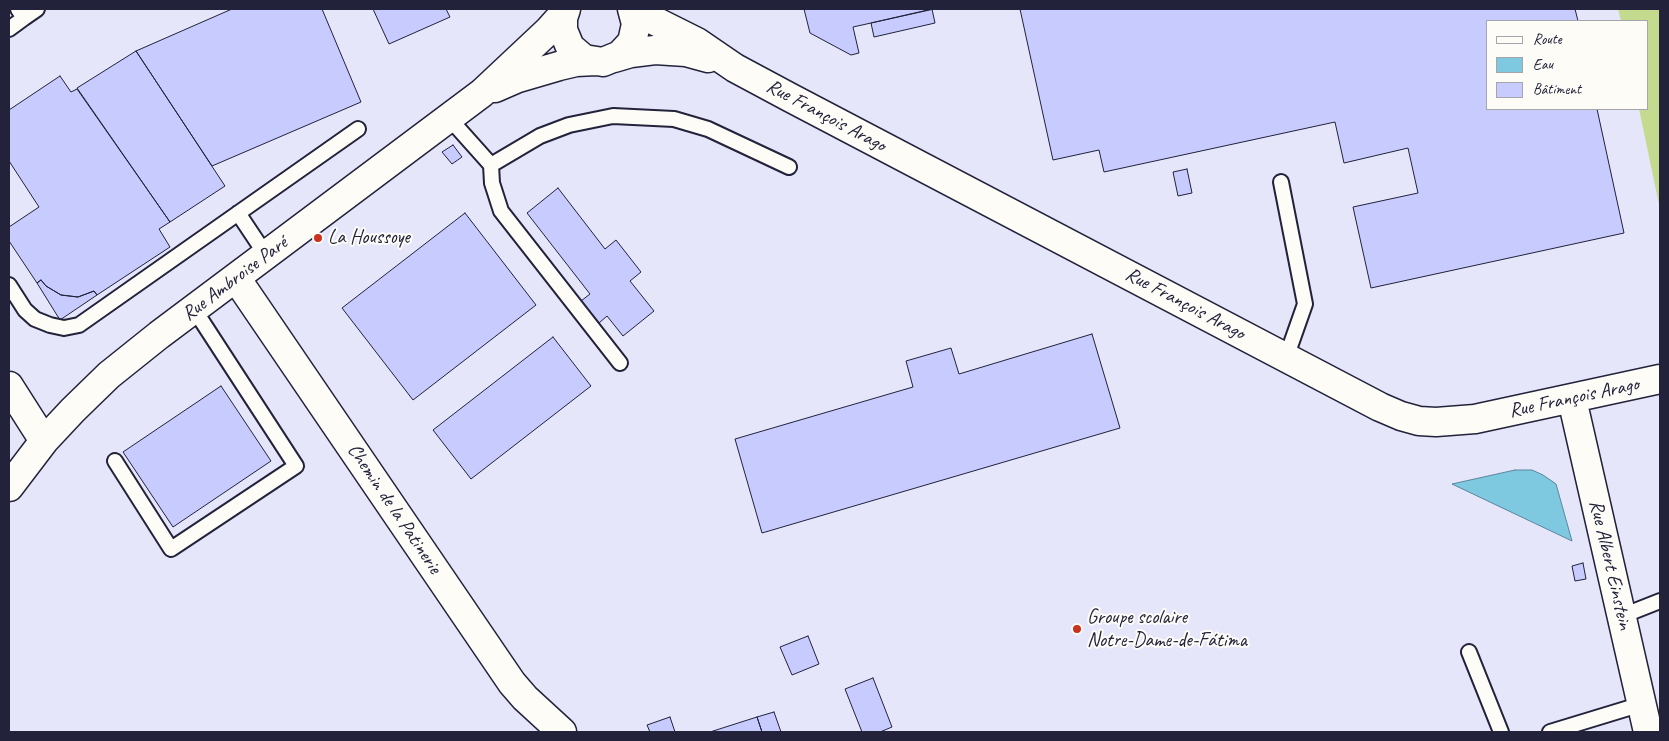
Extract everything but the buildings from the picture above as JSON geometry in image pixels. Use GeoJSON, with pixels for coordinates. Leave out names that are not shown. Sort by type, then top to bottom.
{"type":"FeatureCollection","features":[{"type":"Feature","properties":{"kind":"street"},"geometry":{"type":"LineString","coordinates":[[566,10],[563,30],[570,48],[584,59],[605,60],[625,52],[634,36],[636,18],[632,9]]}},
{"type":"Feature","properties":{"kind":"street","name":"Rue François Arago"},"geometry":{"type":"LineString","coordinates":[[637,9],[652,19],[697,42],[735,68],[1286,358],[1401,416],[1419,421],[1456,422],[1660,379]]}},
{"type":"Feature","properties":{"kind":"street","name":"Rue Ambroise Paré"},"geometry":{"type":"LineString","coordinates":[[9,487],[44,441],[109,375],[194,309],[482,94],[548,31],[566,10]]}},
{"type":"Feature","properties":{"kind":"street","name":"Rue François Arago"},"geometry":{"type":"LineString","coordinates":[[605,60],[642,51],[670,50],[702,56],[735,68]]}},
{"type":"Feature","properties":{"kind":"street","name":"Rue Ambroise Paré"},"geometry":{"type":"LineString","coordinates":[[482,94],[518,78],[559,66],[576,62],[605,60]]}},
{"type":"Feature","properties":{"kind":"street","name":"Chemin de la Patinerie"},"geometry":{"type":"LineString","coordinates":[[236,278],[512,683],[525,698],[562,732]]}},
{"type":"Feature","properties":{"kind":"street"},"geometry":{"type":"LineString","coordinates":[[9,386],[44,441]]}},
{"type":"Feature","properties":{"kind":"street","name":"Rue Albert Einstein"},"geometry":{"type":"LineString","coordinates":[[1572,399],[1648,732]]}},
{"type":"Feature","properties":{"kind":"lane"},"geometry":{"type":"LineString","coordinates":[[9,29],[21,14],[37,9]]}},
{"type":"Feature","properties":{"kind":"lane"},"geometry":{"type":"LineString","coordinates":[[491,165],[540,136],[569,125],[613,116],[674,120],[708,129],[789,166]]}},
{"type":"Feature","properties":{"kind":"lane"},"geometry":{"type":"LineString","coordinates":[[449,118],[491,165],[492,183],[501,211],[620,363]]}},
{"type":"Feature","properties":{"kind":"lane"},"geometry":{"type":"LineString","coordinates":[[9,285],[25,310],[35,319],[50,326],[64,328],[79,325],[358,129]]}},
{"type":"Feature","properties":{"kind":"lane"},"geometry":{"type":"LineString","coordinates":[[1281,182],[1305,304],[1286,358]]}},
{"type":"Feature","properties":{"kind":"lane"},"geometry":{"type":"LineString","coordinates":[[238,213],[266,255]]}},
{"type":"Feature","properties":{"kind":"lane"},"geometry":{"type":"LineString","coordinates":[[115,462],[171,549],[296,466],[194,309]]}},
{"type":"Feature","properties":{"kind":"lane"},"geometry":{"type":"LineString","coordinates":[[1622,616],[1660,601]]}},
{"type":"Feature","properties":{"kind":"lane"},"geometry":{"type":"LineString","coordinates":[[1469,652],[1501,732]]}},
{"type":"Feature","properties":{"kind":"lane"},"geometry":{"type":"LineString","coordinates":[[1550,732],[1642,704]]}},
{"type":"Feature","properties":{"kind":"shaded area"},"geometry":{"type":"Polygon","coordinates":[[[9,9],[1660,9],[1660,732],[9,732],[9,9]]]}},
{"type":"Feature","properties":{"kind":"green space"},"geometry":{"type":"Polygon","coordinates":[[[1618,9],[1660,9],[1660,209],[1639,110],[1649,110],[1649,20],[1621,20],[1618,9]]]}},
{"type":"Feature","properties":{"kind":"water"},"geometry":{"type":"Polygon","coordinates":[[[1515,470],[1532,470],[1556,484],[1572,541],[1452,484],[1515,470]]]}},
{"type":"Feature","properties":{"kind":"place","name":"La Houssoye"},"geometry":{"type":"Point","coordinates":[318,238]}},
{"type":"Feature","properties":{"kind":"place","name":"Groupe scolaire Notre-Dame-de-Fátima"},"geometry":{"type":"Point","coordinates":[1077,629]}}]}
